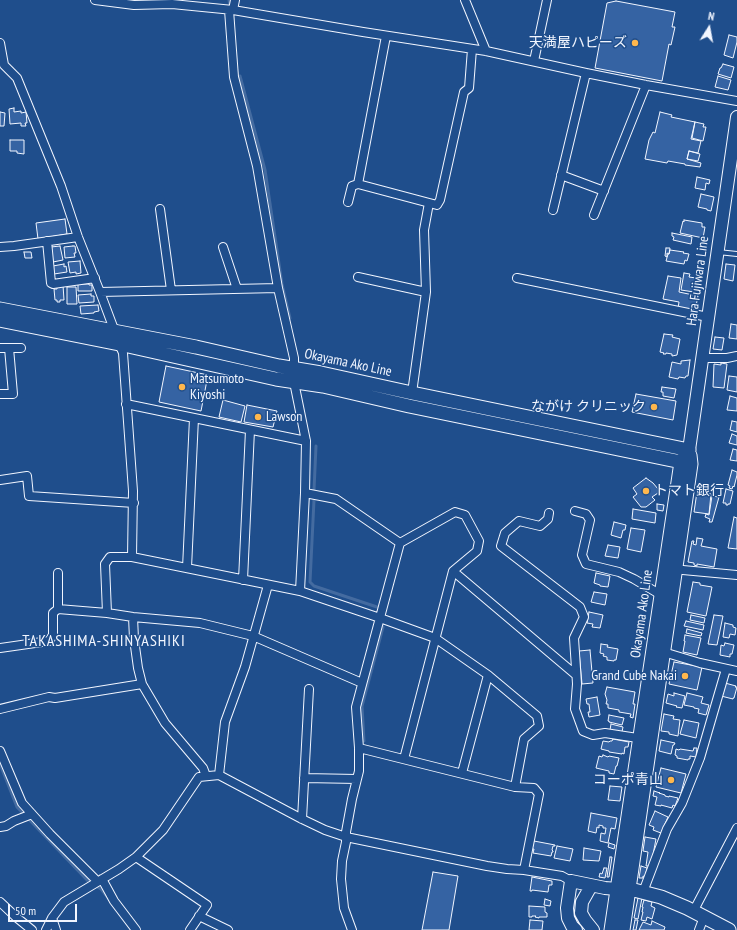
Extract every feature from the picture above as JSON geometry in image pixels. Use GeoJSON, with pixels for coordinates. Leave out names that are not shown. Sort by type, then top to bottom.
{"type":"FeatureCollection","features":[{"type":"Feature","properties":{"kind":"main road","name":"Hara Fujiwara Line"},"geometry":{"type":"LineString","coordinates":[[689,450],[737,117]]}},
{"type":"Feature","properties":{"kind":"main road","name":"Okayama Ako Line"},"geometry":{"type":"LineString","coordinates":[[0,308],[196,347],[294,375],[323,386],[409,406],[686,463]]}},
{"type":"Feature","properties":{"kind":"main road","name":"Okayama Ako Line"},"geometry":{"type":"LineString","coordinates":[[0,320],[120,344],[276,379],[294,375],[321,373],[689,450],[623,890],[611,930]]}},
{"type":"Feature","properties":{"kind":"main road","name":"Okayama Ako Line"},"geometry":{"type":"LineString","coordinates":[[658,651],[661,595],[670,569]]}},
{"type":"Feature","properties":{"kind":"main road"},"geometry":{"type":"LineString","coordinates":[[576,930],[568,918],[567,908],[571,881],[591,886],[643,892],[661,897],[699,914],[729,930]]}},
{"type":"Feature","properties":{"kind":"main road"},"geometry":{"type":"LineString","coordinates":[[591,886],[582,902],[581,913],[584,920],[593,930]]}},
{"type":"Feature","properties":{"kind":"main road","name":"Okayama Ako Line"},"geometry":{"type":"LineString","coordinates":[[623,890],[623,930]]}},
{"type":"Feature","properties":{"kind":"street"},"geometry":{"type":"LineString","coordinates":[[95,0],[134,5],[172,4],[230,10],[486,51],[646,85],[737,101]]}},
{"type":"Feature","properties":{"kind":"street"},"geometry":{"type":"LineString","coordinates":[[224,0],[230,10],[234,77],[257,166],[278,288],[294,358],[294,375],[306,441],[300,592]]}},
{"type":"Feature","properties":{"kind":"street"},"geometry":{"type":"LineString","coordinates":[[230,10],[235,0]]}},
{"type":"Feature","properties":{"kind":"street"},"geometry":{"type":"LineString","coordinates":[[465,0],[486,51]]}},
{"type":"Feature","properties":{"kind":"street"},"geometry":{"type":"LineString","coordinates":[[534,61],[547,0]]}},
{"type":"Feature","properties":{"kind":"street"},"geometry":{"type":"LineString","coordinates":[[358,184],[386,36]]}},
{"type":"Feature","properties":{"kind":"street"},"geometry":{"type":"LineString","coordinates":[[0,43],[4,65],[3,69],[18,78],[61,186],[78,237],[115,332]]}},
{"type":"Feature","properties":{"kind":"street"},"geometry":{"type":"LineString","coordinates":[[348,202],[352,186],[358,184],[437,205],[440,200],[464,92],[469,88],[472,49]]}},
{"type":"Feature","properties":{"kind":"street"},"geometry":{"type":"LineString","coordinates":[[553,210],[586,73]]}},
{"type":"Feature","properties":{"kind":"street"},"geometry":{"type":"LineString","coordinates":[[594,215],[646,85]]}},
{"type":"Feature","properties":{"kind":"street"},"geometry":{"type":"LineString","coordinates":[[562,175],[604,191]]}},
{"type":"Feature","properties":{"kind":"street"},"geometry":{"type":"LineString","coordinates":[[412,393],[426,292],[424,230],[429,203]]}},
{"type":"Feature","properties":{"kind":"street"},"geometry":{"type":"LineString","coordinates":[[160,209],[171,290]]}},
{"type":"Feature","properties":{"kind":"street"},"geometry":{"type":"LineString","coordinates":[[0,247],[78,237]]}},
{"type":"Feature","properties":{"kind":"street"},"geometry":{"type":"LineString","coordinates":[[47,241],[51,283],[53,284],[95,278]]}},
{"type":"Feature","properties":{"kind":"street"},"geometry":{"type":"LineString","coordinates":[[223,247],[237,289]]}},
{"type":"Feature","properties":{"kind":"street"},"geometry":{"type":"LineString","coordinates":[[358,277],[426,292]]}},
{"type":"Feature","properties":{"kind":"street"},"geometry":{"type":"LineString","coordinates":[[517,278],[708,317]]}},
{"type":"Feature","properties":{"kind":"street"},"geometry":{"type":"LineString","coordinates":[[100,292],[278,288]]}},
{"type":"Feature","properties":{"kind":"street"},"geometry":{"type":"LineString","coordinates":[[120,344],[134,491],[132,557]]}},
{"type":"Feature","properties":{"kind":"street"},"geometry":{"type":"LineString","coordinates":[[0,348],[21,348]]}},
{"type":"Feature","properties":{"kind":"street"},"geometry":{"type":"LineString","coordinates":[[0,394],[13,394],[9,348]]}},
{"type":"Feature","properties":{"kind":"street"},"geometry":{"type":"LineString","coordinates":[[702,358],[727,358],[737,356]]}},
{"type":"Feature","properties":{"kind":"street"},"geometry":{"type":"LineString","coordinates":[[126,404],[306,441]]}},
{"type":"Feature","properties":{"kind":"street"},"geometry":{"type":"LineString","coordinates":[[187,568],[194,418]]}},
{"type":"Feature","properties":{"kind":"street"},"geometry":{"type":"LineString","coordinates":[[243,580],[250,430]]}},
{"type":"Feature","properties":{"kind":"street"},"geometry":{"type":"LineString","coordinates":[[0,480],[27,476],[29,496],[134,503]]}},
{"type":"Feature","properties":{"kind":"street"},"geometry":{"type":"LineString","coordinates":[[305,493],[336,499],[400,543]]}},
{"type":"Feature","properties":{"kind":"street"},"geometry":{"type":"LineString","coordinates":[[352,930],[344,908],[340,879],[346,832],[359,771],[356,707],[400,543],[454,512],[465,515],[479,541],[477,551],[453,571],[404,759]]}},
{"type":"Feature","properties":{"kind":"street"},"geometry":{"type":"LineString","coordinates":[[575,512],[586,514],[590,520],[582,555],[586,564],[619,572],[661,595]]}},
{"type":"Feature","properties":{"kind":"street"},"geometry":{"type":"LineString","coordinates":[[549,513],[548,519],[540,526],[519,521],[505,533],[501,546],[580,607],[584,617],[574,638],[577,684],[575,708],[583,731],[593,735],[605,733],[646,739]]}},
{"type":"Feature","properties":{"kind":"street"},"geometry":{"type":"LineString","coordinates":[[107,613],[105,564],[110,557],[132,557],[300,592],[435,638],[488,675],[537,716],[539,726],[524,739],[515,787]]}},
{"type":"Feature","properties":{"kind":"street"},"geometry":{"type":"LineString","coordinates":[[670,569],[737,575]]}},
{"type":"Feature","properties":{"kind":"street"},"geometry":{"type":"LineString","coordinates":[[453,571],[576,675]]}},
{"type":"Feature","properties":{"kind":"street"},"geometry":{"type":"LineString","coordinates":[[58,573],[58,610]]}},
{"type":"Feature","properties":{"kind":"street"},"geometry":{"type":"LineString","coordinates":[[219,775],[225,722],[245,667],[268,585]]}},
{"type":"Feature","properties":{"kind":"street"},"geometry":{"type":"LineString","coordinates":[[0,648],[49,641],[54,635],[53,613],[58,610],[107,613],[200,623],[253,636],[362,683]]}},
{"type":"Feature","properties":{"kind":"street"},"geometry":{"type":"LineString","coordinates":[[133,617],[134,639],[142,684],[165,724],[203,768],[206,776]]}},
{"type":"Feature","properties":{"kind":"street"},"geometry":{"type":"LineString","coordinates":[[658,651],[700,663],[737,671]]}},
{"type":"Feature","properties":{"kind":"street"},"geometry":{"type":"LineString","coordinates":[[643,892],[667,829],[682,803],[700,758],[726,669]]}},
{"type":"Feature","properties":{"kind":"street"},"geometry":{"type":"LineString","coordinates":[[462,773],[488,675]]}},
{"type":"Feature","properties":{"kind":"street"},"geometry":{"type":"LineString","coordinates":[[0,709],[49,697],[55,698],[142,684]]}},
{"type":"Feature","properties":{"kind":"street"},"geometry":{"type":"LineString","coordinates":[[302,819],[309,690]]}},
{"type":"Feature","properties":{"kind":"street"},"geometry":{"type":"LineString","coordinates":[[359,748],[515,787],[534,788],[539,794],[524,870]]}},
{"type":"Feature","properties":{"kind":"street"},"geometry":{"type":"LineString","coordinates":[[0,752],[28,815],[50,834],[114,901],[136,930]]}},
{"type":"Feature","properties":{"kind":"street"},"geometry":{"type":"LineString","coordinates":[[46,930],[52,918],[64,902],[136,857],[163,830],[199,777],[206,776],[219,775],[324,830],[346,837],[487,866],[562,876],[571,881]]}},
{"type":"Feature","properties":{"kind":"street"},"geometry":{"type":"LineString","coordinates":[[304,778],[358,779]]}},
{"type":"Feature","properties":{"kind":"street"},"geometry":{"type":"LineString","coordinates":[[0,827],[6,826],[28,815]]}},
{"type":"Feature","properties":{"kind":"street"},"geometry":{"type":"LineString","coordinates":[[699,930],[699,914],[737,828]]}},
{"type":"Feature","properties":{"kind":"street"},"geometry":{"type":"LineString","coordinates":[[136,857],[207,905],[190,930]]}},
{"type":"Feature","properties":{"kind":"street"},"geometry":{"type":"LineString","coordinates":[[0,902],[16,918],[32,930]]}},
{"type":"Feature","properties":{"kind":"street"},"geometry":{"type":"LineString","coordinates":[[199,916],[228,930]]}},
{"type":"Feature","properties":{"kind":"street"},"geometry":{"type":"LineString","coordinates":[[52,918],[56,930]]}},
{"type":"Feature","properties":{"kind":"lane"},"geometry":{"type":"LineString","coordinates":[[718,252],[737,254]]}},
{"type":"Feature","properties":{"kind":"building"},"geometry":{"type":"Polygon","coordinates":[[[616,1],[675,12],[672,27],[675,27],[671,45],[669,44],[662,81],[595,68],[607,3],[616,1]]]}},
{"type":"Feature","properties":{"kind":"building"},"geometry":{"type":"Polygon","coordinates":[[[729,35],[737,37],[733,58],[724,55],[729,35]]]}},
{"type":"Feature","properties":{"kind":"building"},"geometry":{"type":"Polygon","coordinates":[[[723,64],[734,67],[731,78],[718,74],[723,64]]]}},
{"type":"Feature","properties":{"kind":"building"},"geometry":{"type":"Polygon","coordinates":[[[718,76],[731,80],[728,90],[715,87],[718,76]]]}},
{"type":"Feature","properties":{"kind":"building"},"geometry":{"type":"Polygon","coordinates":[[[14,108],[14,112],[26,112],[26,126],[21,126],[21,123],[10,124],[9,109],[14,108]]]}},
{"type":"Feature","properties":{"kind":"building"},"geometry":{"type":"Polygon","coordinates":[[[0,112],[5,113],[4,126],[0,126],[0,112]]]}},
{"type":"Feature","properties":{"kind":"building"},"geometry":{"type":"Polygon","coordinates":[[[660,112],[672,115],[671,117],[695,122],[691,139],[701,141],[698,153],[689,151],[687,159],[701,163],[700,167],[668,161],[667,163],[645,159],[649,140],[653,132],[655,133],[660,112]]]}},
{"type":"Feature","properties":{"kind":"building"},"geometry":{"type":"Polygon","coordinates":[[[695,122],[704,124],[703,127],[706,127],[703,141],[692,138],[695,122]]]}},
{"type":"Feature","properties":{"kind":"building"},"geometry":{"type":"Polygon","coordinates":[[[10,140],[24,140],[24,154],[17,153],[17,151],[10,151],[10,140]]]}},
{"type":"Feature","properties":{"kind":"building"},"geometry":{"type":"Polygon","coordinates":[[[689,151],[700,154],[698,161],[687,159],[689,151]]]}},
{"type":"Feature","properties":{"kind":"building"},"geometry":{"type":"Polygon","coordinates":[[[697,177],[710,180],[709,184],[706,183],[705,190],[695,188],[697,177]]]}},
{"type":"Feature","properties":{"kind":"building"},"geometry":{"type":"Polygon","coordinates":[[[701,194],[714,197],[711,211],[698,207],[701,194]]]}},
{"type":"Feature","properties":{"kind":"building"},"geometry":{"type":"Polygon","coordinates":[[[65,219],[67,234],[38,239],[36,223],[65,219]]]}},
{"type":"Feature","properties":{"kind":"building"},"geometry":{"type":"Polygon","coordinates":[[[684,220],[702,223],[702,227],[705,227],[703,238],[680,233],[684,220]]]}},
{"type":"Feature","properties":{"kind":"building"},"geometry":{"type":"Polygon","coordinates":[[[672,233],[692,237],[691,244],[673,240],[674,237],[672,236],[672,233]]]}},
{"type":"Feature","properties":{"kind":"building"},"geometry":{"type":"Polygon","coordinates":[[[60,246],[63,260],[53,262],[51,247],[60,246]]]}},
{"type":"Feature","properties":{"kind":"building"},"geometry":{"type":"Polygon","coordinates":[[[75,246],[75,257],[65,258],[64,247],[75,246]]]}},
{"type":"Feature","properties":{"kind":"building"},"geometry":{"type":"Polygon","coordinates":[[[666,248],[670,248],[669,254],[667,253],[667,257],[665,256],[666,248]]]}},
{"type":"Feature","properties":{"kind":"building"},"geometry":{"type":"Polygon","coordinates":[[[670,250],[689,254],[687,261],[685,260],[684,264],[666,261],[670,250]]]}},
{"type":"Feature","properties":{"kind":"building"},"geometry":{"type":"Polygon","coordinates":[[[24,252],[31,252],[32,258],[25,258],[24,252]]]}},
{"type":"Feature","properties":{"kind":"building"},"geometry":{"type":"Polygon","coordinates":[[[80,261],[81,273],[70,273],[68,262],[80,261]]]}},
{"type":"Feature","properties":{"kind":"building"},"geometry":{"type":"Polygon","coordinates":[[[64,264],[67,272],[54,274],[53,266],[64,264]]]}},
{"type":"Feature","properties":{"kind":"building"},"geometry":{"type":"Polygon","coordinates":[[[726,264],[735,265],[733,281],[724,279],[726,264]]]}},
{"type":"Feature","properties":{"kind":"building"},"geometry":{"type":"Polygon","coordinates":[[[684,273],[690,274],[689,277],[696,278],[694,292],[681,290],[684,273]]]}},
{"type":"Feature","properties":{"kind":"building"},"geometry":{"type":"Polygon","coordinates":[[[668,276],[681,278],[679,292],[698,296],[695,311],[678,308],[679,302],[663,299],[668,276]]]}},
{"type":"Feature","properties":{"kind":"building"},"geometry":{"type":"Polygon","coordinates":[[[697,278],[700,279],[698,292],[695,291],[697,278]]]}},
{"type":"Feature","properties":{"kind":"building"},"geometry":{"type":"Polygon","coordinates":[[[78,284],[92,285],[92,291],[78,291],[78,284]]]}},
{"type":"Feature","properties":{"kind":"building"},"geometry":{"type":"Polygon","coordinates":[[[63,285],[64,300],[57,302],[57,300],[55,300],[54,289],[57,289],[57,286],[63,285]]]}},
{"type":"Feature","properties":{"kind":"building"},"geometry":{"type":"Polygon","coordinates":[[[67,287],[76,287],[77,304],[67,304],[67,287]]]}},
{"type":"Feature","properties":{"kind":"building"},"geometry":{"type":"Polygon","coordinates":[[[91,294],[91,296],[94,296],[94,302],[79,303],[78,295],[91,294]]]}},
{"type":"Feature","properties":{"kind":"building"},"geometry":{"type":"Polygon","coordinates":[[[98,305],[99,311],[81,314],[80,306],[98,305]]]}},
{"type":"Feature","properties":{"kind":"building"},"geometry":{"type":"Polygon","coordinates":[[[731,324],[737,325],[737,339],[729,338],[731,324]]]}},
{"type":"Feature","properties":{"kind":"building"},"geometry":{"type":"Polygon","coordinates":[[[664,334],[673,335],[672,337],[680,339],[677,355],[672,356],[672,354],[663,354],[664,353],[660,352],[664,334]]]}},
{"type":"Feature","properties":{"kind":"building"},"geometry":{"type":"Polygon","coordinates":[[[715,337],[724,338],[722,350],[713,349],[715,337]]]}},
{"type":"Feature","properties":{"kind":"building"},"geometry":{"type":"Polygon","coordinates":[[[690,360],[688,376],[685,378],[679,377],[678,379],[669,377],[672,362],[681,364],[681,361],[690,360]]]}},
{"type":"Feature","properties":{"kind":"building"},"geometry":{"type":"Polygon","coordinates":[[[721,363],[727,364],[724,388],[713,387],[714,364],[721,365],[721,363]]]}},
{"type":"Feature","properties":{"kind":"building"},"geometry":{"type":"Polygon","coordinates":[[[166,366],[208,375],[201,411],[159,402],[166,366]]]}},
{"type":"Feature","properties":{"kind":"building"},"geometry":{"type":"Polygon","coordinates":[[[729,376],[737,377],[737,392],[727,390],[729,376]]]}},
{"type":"Feature","properties":{"kind":"building"},"geometry":{"type":"Polygon","coordinates":[[[662,387],[676,389],[674,398],[663,396],[663,392],[661,392],[662,387]]]}},
{"type":"Feature","properties":{"kind":"building","name":"ながけ クリニック"},"geometry":{"type":"Polygon","coordinates":[[[636,394],[676,401],[673,420],[632,412],[636,394]]]}},
{"type":"Feature","properties":{"kind":"building"},"geometry":{"type":"Polygon","coordinates":[[[730,396],[737,398],[737,411],[727,410],[730,396]]]}},
{"type":"Feature","properties":{"kind":"building"},"geometry":{"type":"Polygon","coordinates":[[[223,400],[245,406],[241,422],[219,417],[223,400]]]}},
{"type":"Feature","properties":{"kind":"building"},"geometry":{"type":"Polygon","coordinates":[[[247,405],[277,411],[273,427],[244,422],[247,405]]]}},
{"type":"Feature","properties":{"kind":"building"},"geometry":{"type":"Polygon","coordinates":[[[732,421],[737,422],[737,432],[730,430],[732,421]]]}},
{"type":"Feature","properties":{"kind":"building"},"geometry":{"type":"Polygon","coordinates":[[[732,434],[737,436],[737,445],[729,443],[732,434]]]}},
{"type":"Feature","properties":{"kind":"building"},"geometry":{"type":"Polygon","coordinates":[[[733,449],[737,450],[737,461],[730,460],[733,449]]]}},
{"type":"Feature","properties":{"kind":"building"},"geometry":{"type":"Polygon","coordinates":[[[732,470],[737,472],[737,475],[734,487],[733,486],[732,489],[729,488],[730,486],[728,485],[732,470]]]}},
{"type":"Feature","properties":{"kind":"building","name":"トマト銀行"},"geometry":{"type":"Polygon","coordinates":[[[646,478],[658,489],[658,493],[652,497],[655,500],[646,507],[641,507],[633,497],[637,494],[633,488],[646,478]]]}},
{"type":"Feature","properties":{"kind":"building"},"geometry":{"type":"Polygon","coordinates":[[[726,489],[733,491],[730,504],[728,505],[723,503],[726,489]]]}},
{"type":"Feature","properties":{"kind":"building"},"geometry":{"type":"Polygon","coordinates":[[[697,492],[711,494],[709,514],[694,512],[697,492]]]}},
{"type":"Feature","properties":{"kind":"building"},"geometry":{"type":"Polygon","coordinates":[[[712,496],[719,497],[712,522],[709,522],[710,519],[705,517],[706,514],[709,515],[712,496]]]}},
{"type":"Feature","properties":{"kind":"building"},"geometry":{"type":"Polygon","coordinates":[[[657,504],[664,505],[663,511],[657,510],[657,504]]]}},
{"type":"Feature","properties":{"kind":"building"},"geometry":{"type":"Polygon","coordinates":[[[633,509],[656,513],[655,523],[632,519],[633,509]]]}},
{"type":"Feature","properties":{"kind":"building"},"geometry":{"type":"Polygon","coordinates":[[[734,517],[737,518],[737,549],[728,548],[734,517]]]}},
{"type":"Feature","properties":{"kind":"building"},"geometry":{"type":"Polygon","coordinates":[[[614,522],[626,525],[621,538],[611,535],[614,522]]]}},
{"type":"Feature","properties":{"kind":"building"},"geometry":{"type":"Polygon","coordinates":[[[631,528],[645,530],[641,552],[627,549],[631,528]]]}},
{"type":"Feature","properties":{"kind":"building"},"geometry":{"type":"Polygon","coordinates":[[[697,538],[703,539],[701,546],[717,549],[714,567],[697,564],[697,566],[694,565],[694,563],[688,562],[692,541],[694,541],[693,544],[696,545],[697,538]]]}},
{"type":"Feature","properties":{"kind":"building"},"geometry":{"type":"Polygon","coordinates":[[[608,545],[620,547],[618,558],[605,556],[608,545]]]}},
{"type":"Feature","properties":{"kind":"building"},"geometry":{"type":"Polygon","coordinates":[[[596,573],[610,576],[608,587],[600,586],[594,583],[596,573]]]}},
{"type":"Feature","properties":{"kind":"building"},"geometry":{"type":"Polygon","coordinates":[[[693,582],[712,587],[706,616],[687,612],[693,582]]]}},
{"type":"Feature","properties":{"kind":"building"},"geometry":{"type":"Polygon","coordinates":[[[594,592],[607,594],[605,605],[591,602],[594,592]]]}},
{"type":"Feature","properties":{"kind":"building"},"geometry":{"type":"Polygon","coordinates":[[[589,612],[603,615],[600,628],[592,627],[593,624],[587,623],[589,612]]]}},
{"type":"Feature","properties":{"kind":"building"},"geometry":{"type":"Polygon","coordinates":[[[691,615],[705,618],[704,623],[690,620],[691,615]]]}},
{"type":"Feature","properties":{"kind":"building"},"geometry":{"type":"Polygon","coordinates":[[[714,615],[723,616],[717,645],[708,644],[714,615]]]}},
{"type":"Feature","properties":{"kind":"building"},"geometry":{"type":"Polygon","coordinates":[[[686,621],[704,625],[703,630],[684,626],[686,621]]]}},
{"type":"Feature","properties":{"kind":"building"},"geometry":{"type":"Polygon","coordinates":[[[725,623],[733,625],[733,627],[736,628],[735,635],[730,634],[729,638],[723,637],[725,623]]]}},
{"type":"Feature","properties":{"kind":"building"},"geometry":{"type":"Polygon","coordinates":[[[687,629],[702,633],[701,636],[686,633],[687,629]]]}},
{"type":"Feature","properties":{"kind":"building"},"geometry":{"type":"Polygon","coordinates":[[[685,635],[701,638],[697,655],[683,652],[685,635]]]}},
{"type":"Feature","properties":{"kind":"building"},"geometry":{"type":"Polygon","coordinates":[[[725,643],[734,645],[730,657],[720,655],[721,645],[724,646],[725,643]]]}},
{"type":"Feature","properties":{"kind":"building"},"geometry":{"type":"Polygon","coordinates":[[[601,644],[618,649],[616,660],[607,660],[607,657],[603,656],[604,654],[600,653],[601,644]]]}},
{"type":"Feature","properties":{"kind":"building"},"geometry":{"type":"Polygon","coordinates":[[[590,650],[593,683],[582,684],[579,651],[590,650]]]}},
{"type":"Feature","properties":{"kind":"building","name":"Grand Cube Nakai"},"geometry":{"type":"Polygon","coordinates":[[[674,662],[702,667],[697,690],[669,684],[674,662]]]}},
{"type":"Feature","properties":{"kind":"building"},"geometry":{"type":"Polygon","coordinates":[[[725,683],[737,687],[733,699],[721,696],[725,683]]]}},
{"type":"Feature","properties":{"kind":"building"},"geometry":{"type":"Polygon","coordinates":[[[607,687],[635,692],[633,718],[630,717],[631,714],[608,708],[605,694],[607,687]]]}},
{"type":"Feature","properties":{"kind":"building"},"geometry":{"type":"Polygon","coordinates":[[[674,693],[685,696],[682,708],[666,703],[668,694],[674,696],[674,693]]]}},
{"type":"Feature","properties":{"kind":"building"},"geometry":{"type":"Polygon","coordinates":[[[687,693],[703,697],[701,703],[709,705],[706,715],[698,713],[699,709],[684,705],[687,693]]]}},
{"type":"Feature","properties":{"kind":"building"},"geometry":{"type":"Polygon","coordinates":[[[597,697],[600,715],[589,717],[589,704],[587,704],[586,699],[597,697]]]}},
{"type":"Feature","properties":{"kind":"building"},"geometry":{"type":"Polygon","coordinates":[[[664,714],[674,716],[673,719],[680,720],[678,736],[669,734],[669,732],[661,731],[664,714]]]}},
{"type":"Feature","properties":{"kind":"building"},"geometry":{"type":"Polygon","coordinates":[[[609,715],[624,718],[622,725],[609,722],[609,715]]]}},
{"type":"Feature","properties":{"kind":"building"},"geometry":{"type":"Polygon","coordinates":[[[684,720],[699,723],[696,738],[680,734],[684,720]]]}},
{"type":"Feature","properties":{"kind":"building"},"geometry":{"type":"Polygon","coordinates":[[[611,724],[623,727],[622,732],[610,730],[611,724]]]}},
{"type":"Feature","properties":{"kind":"building"},"geometry":{"type":"Polygon","coordinates":[[[613,739],[629,742],[628,747],[625,747],[624,754],[609,752],[601,749],[603,741],[609,742],[613,739]]]}},
{"type":"Feature","properties":{"kind":"building"},"geometry":{"type":"Polygon","coordinates":[[[661,740],[675,743],[671,754],[659,751],[661,740]]]}},
{"type":"Feature","properties":{"kind":"building"},"geometry":{"type":"Polygon","coordinates":[[[694,748],[697,748],[696,757],[690,756],[690,759],[688,760],[677,758],[675,755],[676,749],[693,751],[694,748]]]}},
{"type":"Feature","properties":{"kind":"building"},"geometry":{"type":"Polygon","coordinates":[[[603,755],[619,758],[614,774],[609,773],[609,771],[596,768],[599,756],[602,757],[603,755]]]}},
{"type":"Feature","properties":{"kind":"building","name":"コーポ青山"},"geometry":{"type":"Polygon","coordinates":[[[661,768],[686,774],[681,793],[656,787],[661,768]]]}},
{"type":"Feature","properties":{"kind":"building"},"geometry":{"type":"Polygon","coordinates":[[[610,786],[622,787],[620,801],[608,800],[610,786]]]}},
{"type":"Feature","properties":{"kind":"building"},"geometry":{"type":"Polygon","coordinates":[[[654,791],[665,796],[678,798],[675,806],[673,805],[672,808],[655,805],[657,797],[653,796],[654,791]]]}},
{"type":"Feature","properties":{"kind":"building"},"geometry":{"type":"Polygon","coordinates":[[[655,811],[668,817],[661,833],[653,830],[654,827],[649,825],[655,811]]]}},
{"type":"Feature","properties":{"kind":"building"},"geometry":{"type":"Polygon","coordinates":[[[591,813],[617,818],[615,829],[611,828],[608,843],[600,841],[601,833],[605,834],[606,828],[603,828],[603,826],[599,825],[599,828],[597,827],[596,833],[588,831],[591,813]]]}},
{"type":"Feature","properties":{"kind":"building"},"geometry":{"type":"Polygon","coordinates":[[[645,837],[656,839],[650,866],[646,866],[648,852],[643,851],[645,837]]]}},
{"type":"Feature","properties":{"kind":"building"},"geometry":{"type":"Polygon","coordinates":[[[534,841],[555,845],[553,846],[551,856],[533,853],[534,849],[532,849],[534,841]]]}},
{"type":"Feature","properties":{"kind":"building"},"geometry":{"type":"Polygon","coordinates":[[[609,843],[615,845],[614,849],[608,847],[609,843]]]}},
{"type":"Feature","properties":{"kind":"building"},"geometry":{"type":"Polygon","coordinates":[[[557,846],[573,849],[570,861],[554,858],[557,846]]]}},
{"type":"Feature","properties":{"kind":"building"},"geometry":{"type":"Polygon","coordinates":[[[584,848],[601,851],[599,861],[583,860],[584,848]]]}},
{"type":"Feature","properties":{"kind":"building"},"geometry":{"type":"Polygon","coordinates":[[[610,857],[612,857],[609,877],[607,877],[610,857]]]}},
{"type":"Feature","properties":{"kind":"building"},"geometry":{"type":"Polygon","coordinates":[[[641,866],[647,868],[645,877],[643,876],[643,878],[639,878],[641,866]]]}},
{"type":"Feature","properties":{"kind":"building"},"geometry":{"type":"Polygon","coordinates":[[[604,868],[607,868],[605,878],[599,877],[600,873],[602,874],[604,868]]]}},
{"type":"Feature","properties":{"kind":"building"},"geometry":{"type":"Polygon","coordinates":[[[433,872],[458,876],[449,930],[422,930],[433,872]]]}},
{"type":"Feature","properties":{"kind":"building"},"geometry":{"type":"Polygon","coordinates":[[[532,877],[552,881],[552,885],[549,885],[548,892],[530,891],[532,877]]]}},
{"type":"Feature","properties":{"kind":"building"},"geometry":{"type":"Polygon","coordinates":[[[638,898],[642,898],[638,919],[634,918],[638,898]]]}},
{"type":"Feature","properties":{"kind":"building"},"geometry":{"type":"Polygon","coordinates":[[[545,899],[551,901],[550,906],[544,905],[545,899]]]}},
{"type":"Feature","properties":{"kind":"building"},"geometry":{"type":"Polygon","coordinates":[[[644,900],[652,902],[651,906],[655,908],[652,919],[647,917],[646,921],[641,920],[644,900]]]}},
{"type":"Feature","properties":{"kind":"building"},"geometry":{"type":"Polygon","coordinates":[[[529,906],[545,907],[547,917],[529,917],[529,906]]]}},
{"type":"Feature","properties":{"kind":"building"},"geometry":{"type":"Polygon","coordinates":[[[530,920],[543,921],[542,930],[529,930],[530,920]]]}},
{"type":"Feature","properties":{"kind":"building"},"geometry":{"type":"Polygon","coordinates":[[[635,920],[638,920],[636,930],[633,930],[635,920]]]}},
{"type":"Feature","properties":{"kind":"building"},"geometry":{"type":"Polygon","coordinates":[[[652,921],[665,927],[664,930],[639,930],[643,922],[651,925],[652,921]]]}},
{"type":"Feature","properties":{"kind":"waterway"},"geometry":{"type":"LineString","coordinates":[[229,0],[230,6]]}},
{"type":"Feature","properties":{"kind":"waterway"},"geometry":{"type":"LineString","coordinates":[[240,76],[265,170],[282,284],[290,318]]}},
{"type":"Feature","properties":{"kind":"waterway"},"geometry":{"type":"LineString","coordinates":[[314,490],[316,446]]}},
{"type":"Feature","properties":{"kind":"waterway"},"geometry":{"type":"LineString","coordinates":[[314,500],[310,582],[314,586],[377,607]]}},
{"type":"Feature","properties":{"kind":"waterway"},"geometry":{"type":"LineString","coordinates":[[364,741],[362,706],[383,627]]}},
{"type":"Feature","properties":{"kind":"waterway"},"geometry":{"type":"LineString","coordinates":[[0,764],[17,807],[89,882],[101,889],[109,899]]}},
{"type":"Feature","properties":{"kind":"place","name":"天満屋ハピーズ"},"geometry":{"type":"Point","coordinates":[635,43]}},
{"type":"Feature","properties":{"kind":"place","name":"Matsumoto Kiyoshi"},"geometry":{"type":"Point","coordinates":[182,387]}},
{"type":"Feature","properties":{"kind":"place","name":"ながけ クリニック"},"geometry":{"type":"Point","coordinates":[654,407]}},
{"type":"Feature","properties":{"kind":"place","name":"Lawson"},"geometry":{"type":"Point","coordinates":[258,417]}},
{"type":"Feature","properties":{"kind":"place","name":"トマト銀行"},"geometry":{"type":"Point","coordinates":[646,491]}},
{"type":"Feature","properties":{"kind":"place","name":"Grand Cube Nakai"},"geometry":{"type":"Point","coordinates":[685,676]}},
{"type":"Feature","properties":{"kind":"place","name":"コーポ青山"},"geometry":{"type":"Point","coordinates":[671,780]}},
{"type":"Feature","properties":{"kind":"district","name":"TAKASHIMA-SHINYASHIKI"},"geometry":{"type":"Point","coordinates":[104,641]}}]}
